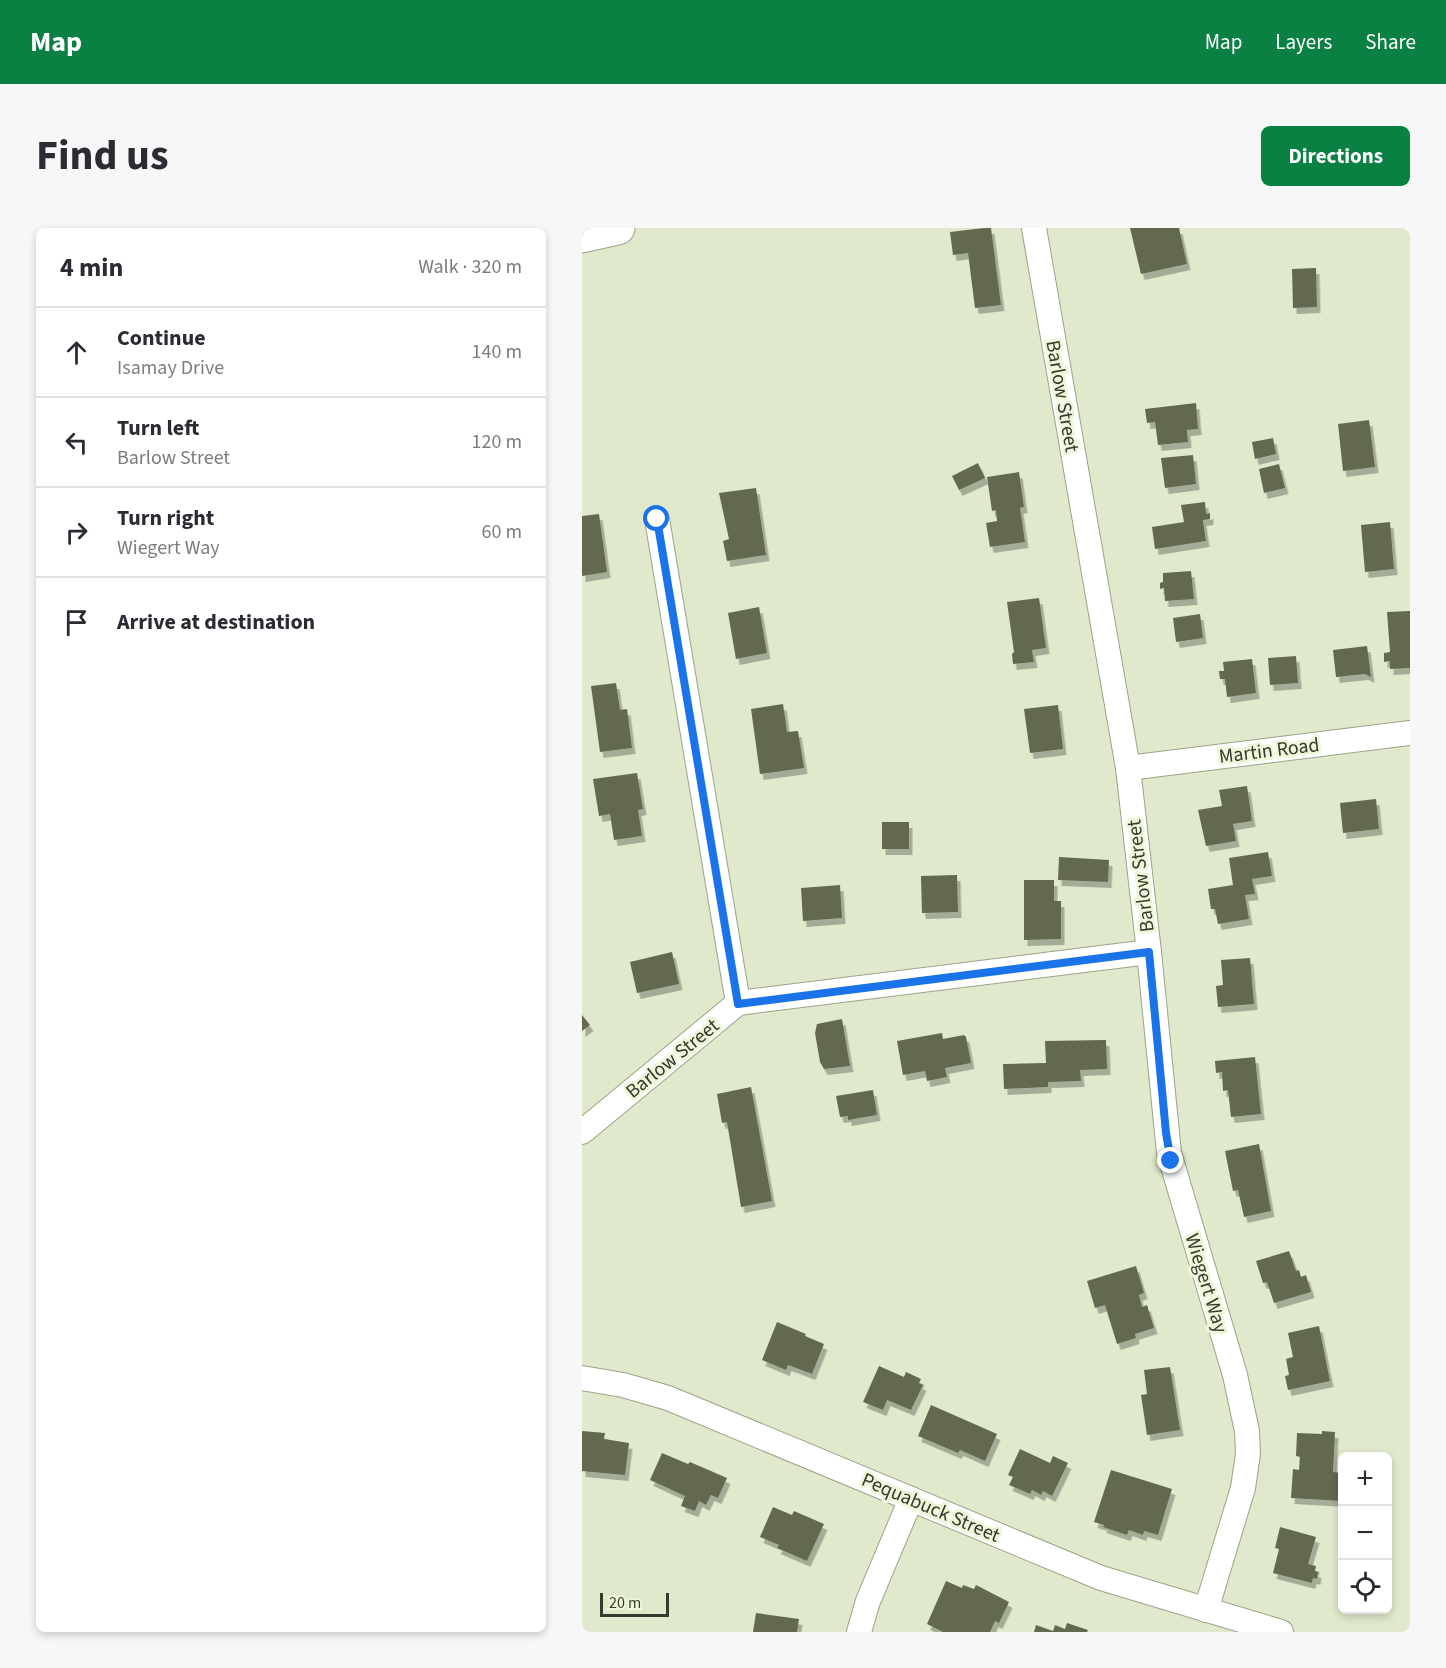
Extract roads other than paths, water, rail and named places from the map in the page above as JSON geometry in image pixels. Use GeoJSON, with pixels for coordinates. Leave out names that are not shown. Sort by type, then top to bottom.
{"type":"FeatureCollection","features":[{"type":"Feature","properties":{"kind":"highway"},"geometry":{"type":"LineString","coordinates":[[582,236],[618,228]]}},
{"type":"Feature","properties":{"kind":"street","name":"Barlow Street"},"geometry":{"type":"LineString","coordinates":[[582,1132],[738,1004],[1149,952],[1128,768],[1034,228]]}},
{"type":"Feature","properties":{"kind":"street"},"geometry":{"type":"LineString","coordinates":[[657,519],[738,1004]]}},
{"type":"Feature","properties":{"kind":"street","name":"Martin Road"},"geometry":{"type":"LineString","coordinates":[[1128,768],[1410,733]]}},
{"type":"Feature","properties":{"kind":"street","name":"Wiegert Way"},"geometry":{"type":"LineString","coordinates":[[1149,952],[1169,1153],[1235,1376],[1247,1431],[1248,1454],[1243,1488],[1206,1610]]}},
{"type":"Feature","properties":{"kind":"street","name":"Pequabuck Street"},"geometry":{"type":"LineString","coordinates":[[582,1378],[623,1385],[668,1398],[1101,1578],[1281,1632]]}},
{"type":"Feature","properties":{"kind":"street"},"geometry":{"type":"LineString","coordinates":[[859,1632],[868,1601],[911,1499]]}}]}
